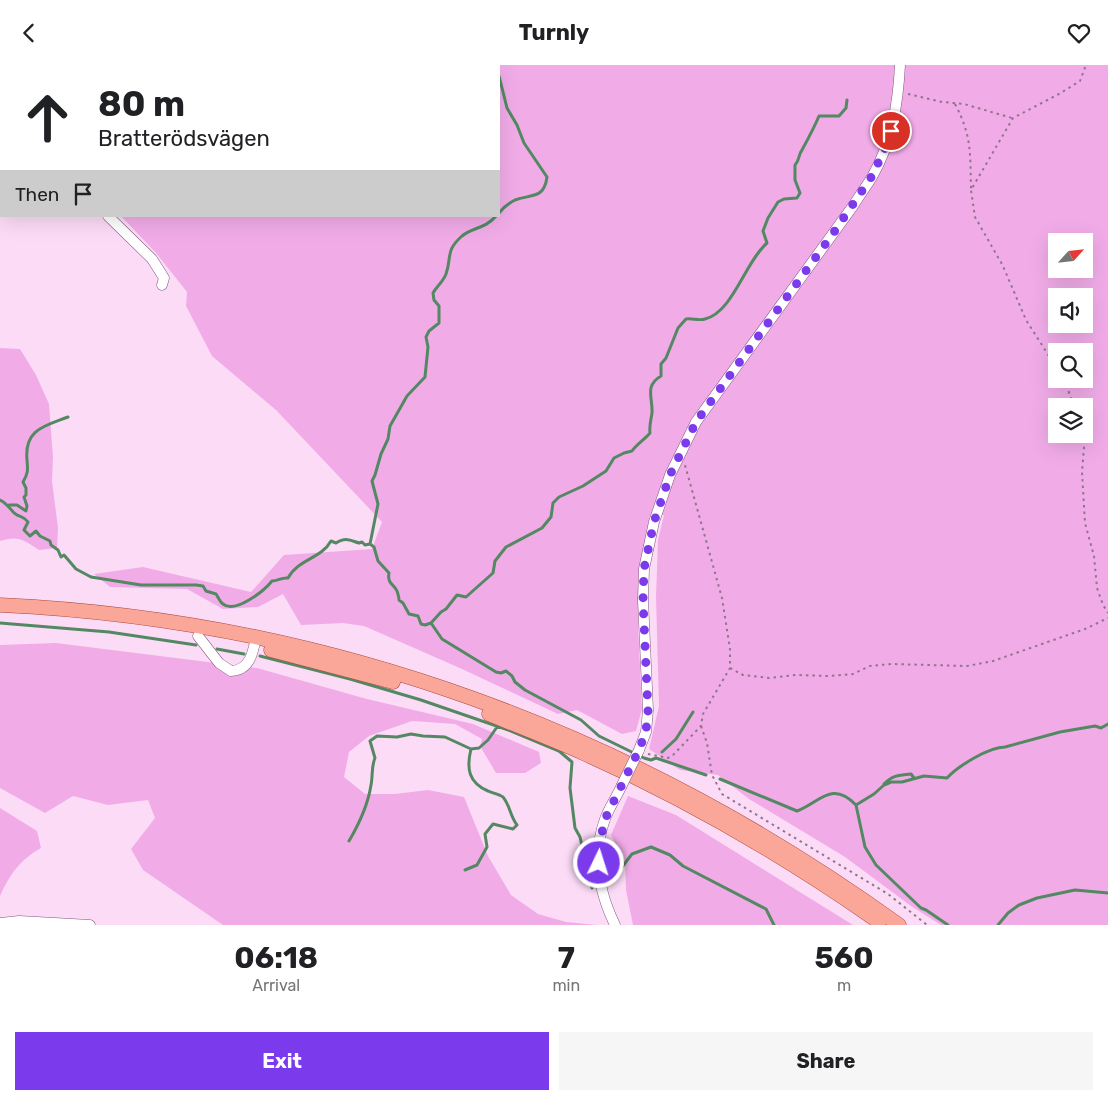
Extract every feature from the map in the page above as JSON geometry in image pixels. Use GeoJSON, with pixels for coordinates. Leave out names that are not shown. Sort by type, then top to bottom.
{"type":"FeatureCollection","features":[{"type":"Feature","properties":{"kind":"main road"},"geometry":{"type":"LineString","coordinates":[[0,605],[49,607],[113,614],[199,627],[390,681],[478,710],[584,753],[694,807],[804,872],[883,925]]}},
{"type":"Feature","properties":{"kind":"main road"},"geometry":{"type":"LineString","coordinates":[[0,615],[104,622],[324,652],[481,701],[587,743],[699,799],[750,827],[851,890],[899,925]]}},
{"type":"Feature","properties":{"kind":"street"},"geometry":{"type":"LineString","coordinates":[[615,925],[605,904],[599,879],[599,846],[605,819],[639,750],[646,731],[648,716],[643,600],[644,569],[654,522],[670,475],[696,422],[872,176],[888,142],[898,93],[900,65]]}},
{"type":"Feature","properties":{"kind":"street"},"geometry":{"type":"LineString","coordinates":[[109,217],[152,259],[164,278],[162,285]]}},
{"type":"Feature","properties":{"kind":"street"},"geometry":{"type":"LineString","coordinates":[[198,636],[219,663],[231,671],[243,668],[248,663],[255,642]]}},
{"type":"Feature","properties":{"kind":"street"},"geometry":{"type":"LineString","coordinates":[[0,923],[19,921],[90,925]]}},
{"type":"Feature","properties":{"kind":"path"},"geometry":{"type":"LineString","coordinates":[[971,190],[1013,118],[1059,95],[1080,81],[1086,65]]}},
{"type":"Feature","properties":{"kind":"path"},"geometry":{"type":"LineString","coordinates":[[898,93],[964,104],[1013,118]]}},
{"type":"Feature","properties":{"kind":"path"},"geometry":{"type":"LineString","coordinates":[[955,104],[964,121],[970,145],[971,190],[975,217],[1002,266],[1026,320],[1048,354]]}},
{"type":"Feature","properties":{"kind":"path"},"geometry":{"type":"LineString","coordinates":[[1083,443],[1082,472],[1085,523],[1094,557],[1097,588],[1108,613]]}},
{"type":"Feature","properties":{"kind":"path"},"geometry":{"type":"LineString","coordinates":[[678,459],[684,463],[689,474],[722,598],[730,649],[730,669],[703,714],[701,726],[707,743],[712,775],[722,794],[888,894],[927,925]]}},
{"type":"Feature","properties":{"kind":"path"},"geometry":{"type":"LineString","coordinates":[[730,669],[743,675],[769,678],[796,675],[828,676],[853,674],[870,665],[967,667],[993,661],[1085,629],[1108,618]]}},
{"type":"Feature","properties":{"kind":"path"},"geometry":{"type":"LineString","coordinates":[[639,750],[650,755],[668,758],[701,726]]}},
{"type":"Feature","properties":{"kind":"shaded area"},"geometry":{"type":"Polygon","coordinates":[[[500,65],[1108,65],[1108,925],[941,925],[911,906],[845,857],[749,799],[718,775],[680,770],[649,749],[659,706],[656,597],[658,540],[664,515],[650,515],[638,598],[642,709],[636,731],[622,734],[577,710],[558,714],[364,626],[343,623],[301,625],[283,594],[258,607],[223,609],[187,589],[110,587],[94,574],[143,567],[251,592],[284,555],[372,549],[382,522],[276,410],[212,356],[186,306],[187,292],[156,253],[122,217],[500,217],[500,65]]]}},
{"type":"Feature","properties":{"kind":"shaded area"},"geometry":{"type":"Polygon","coordinates":[[[0,348],[20,349],[36,375],[49,404],[53,457],[52,481],[58,528],[57,548],[39,550],[21,539],[12,538],[0,541],[0,348]]]}},
{"type":"Feature","properties":{"kind":"shaded area"},"geometry":{"type":"Polygon","coordinates":[[[56,643],[257,668],[367,699],[473,724],[539,752],[541,763],[525,773],[496,773],[480,746],[482,739],[455,724],[412,721],[369,736],[349,752],[344,777],[365,794],[395,794],[428,790],[464,797],[488,856],[511,895],[538,914],[566,922],[597,925],[223,925],[143,870],[131,849],[155,818],[148,800],[108,805],[73,796],[45,813],[0,788],[0,645],[56,643]]]}},
{"type":"Feature","properties":{"kind":"shaded area"},"geometry":{"type":"Polygon","coordinates":[[[628,796],[676,815],[853,925],[633,925],[626,890],[625,862],[611,835],[628,796]]]}},
{"type":"Feature","properties":{"kind":"shaded area"},"geometry":{"type":"Polygon","coordinates":[[[0,808],[37,831],[41,848],[27,857],[16,868],[0,896],[0,808]]]}},
{"type":"Feature","properties":{"kind":"waterway"},"geometry":{"type":"LineString","coordinates":[[500,80],[507,108],[517,125],[524,143],[547,177],[543,189],[536,195],[515,200],[500,212]]}},
{"type":"Feature","properties":{"kind":"waterway"},"geometry":{"type":"LineString","coordinates":[[431,623],[457,595],[466,597],[493,573],[495,561],[506,547],[542,528],[551,517],[553,503],[559,497],[583,486],[606,471],[614,458],[632,451],[650,433],[652,413],[651,388],[661,376],[661,364],[666,358],[678,328],[686,319],[703,320],[715,315],[731,297],[759,251],[767,243],[763,231],[768,218],[778,202],[784,199],[797,198],[800,193],[795,180],[795,165],[819,116],[839,116],[846,108],[847,100]]}},
{"type":"Feature","properties":{"kind":"waterway"},"geometry":{"type":"LineString","coordinates":[[370,544],[378,504],[372,481],[388,439],[390,426],[407,396],[425,377],[428,347],[426,337],[429,331],[439,323],[439,306],[434,300],[433,293],[445,277],[451,250],[457,241],[466,233],[488,223],[495,217]]}},
{"type":"Feature","properties":{"kind":"waterway"},"geometry":{"type":"LineString","coordinates":[[9,505],[17,505],[26,511],[27,506],[24,497],[26,495],[26,488],[23,482],[27,472],[27,450],[33,435],[44,426],[68,417]]}},
{"type":"Feature","properties":{"kind":"waterway"},"geometry":{"type":"LineString","coordinates":[[0,500],[15,514],[28,522],[24,530],[30,536],[36,531],[40,536],[50,541],[61,557],[64,555],[76,569],[91,577],[141,585],[203,586],[206,591],[216,594],[222,603],[228,606],[242,604],[263,590],[272,581],[288,578],[292,572],[321,552],[331,541],[336,543],[348,540],[362,542],[365,545],[370,544],[374,547],[378,561],[389,573],[390,582],[396,589],[399,600],[403,603],[409,614],[418,616],[421,624],[431,623],[442,639],[496,672],[506,671],[525,690],[581,720],[599,736],[644,758],[651,760],[656,758],[706,775]]}},
{"type":"Feature","properties":{"kind":"waterway"},"geometry":{"type":"LineString","coordinates":[[0,623],[109,632],[196,645]]}},
{"type":"Feature","properties":{"kind":"waterway"},"geometry":{"type":"LineString","coordinates":[[217,649],[244,654]]}},
{"type":"Feature","properties":{"kind":"waterway"},"geometry":{"type":"LineString","coordinates":[[260,656],[350,679],[421,700],[511,731],[559,751],[572,762],[570,788],[575,828],[580,837],[592,888]]}},
{"type":"Feature","properties":{"kind":"waterway"},"geometry":{"type":"LineString","coordinates":[[662,752],[676,739],[693,712]]}},
{"type":"Feature","properties":{"kind":"waterway"},"geometry":{"type":"LineString","coordinates":[[720,779],[797,811],[826,795],[833,794],[840,794],[856,805],[891,782],[902,782],[924,776],[947,778],[966,763],[991,750],[1060,732],[1095,726],[1101,728],[1108,724]]}},
{"type":"Feature","properties":{"kind":"waterway"},"geometry":{"type":"LineString","coordinates":[[349,841],[363,814],[370,792],[375,758],[370,741],[377,736],[397,737],[411,734],[445,737],[471,749],[479,748],[488,740],[497,727]]}},
{"type":"Feature","properties":{"kind":"waterway"},"geometry":{"type":"LineString","coordinates":[[465,870],[477,865],[487,847],[485,834],[493,824],[513,829],[517,825],[503,797],[482,788],[473,779],[469,769],[471,749]]}},
{"type":"Feature","properties":{"kind":"waterway"},"geometry":{"type":"LineString","coordinates":[[884,784],[893,777],[900,775],[911,774],[914,778]]}},
{"type":"Feature","properties":{"kind":"waterway"},"geometry":{"type":"LineString","coordinates":[[856,805],[865,847],[876,865],[921,908],[948,925]]}},
{"type":"Feature","properties":{"kind":"waterway"},"geometry":{"type":"LineString","coordinates":[[608,881],[612,880],[632,854],[651,847],[670,855],[683,866],[766,909],[774,925]]}},
{"type":"Feature","properties":{"kind":"waterway"},"geometry":{"type":"LineString","coordinates":[[998,925],[1008,913],[1019,905],[1037,898],[1075,890],[1108,893]]}},
{"type":"Feature","properties":{"kind":"route"},"geometry":{"type":"LineString","coordinates":[[599,863],[599,846],[605,819],[639,750],[648,721],[643,600],[644,569],[650,536],[670,475],[696,422],[853,206],[872,176],[888,142],[891,131]]}}]}
